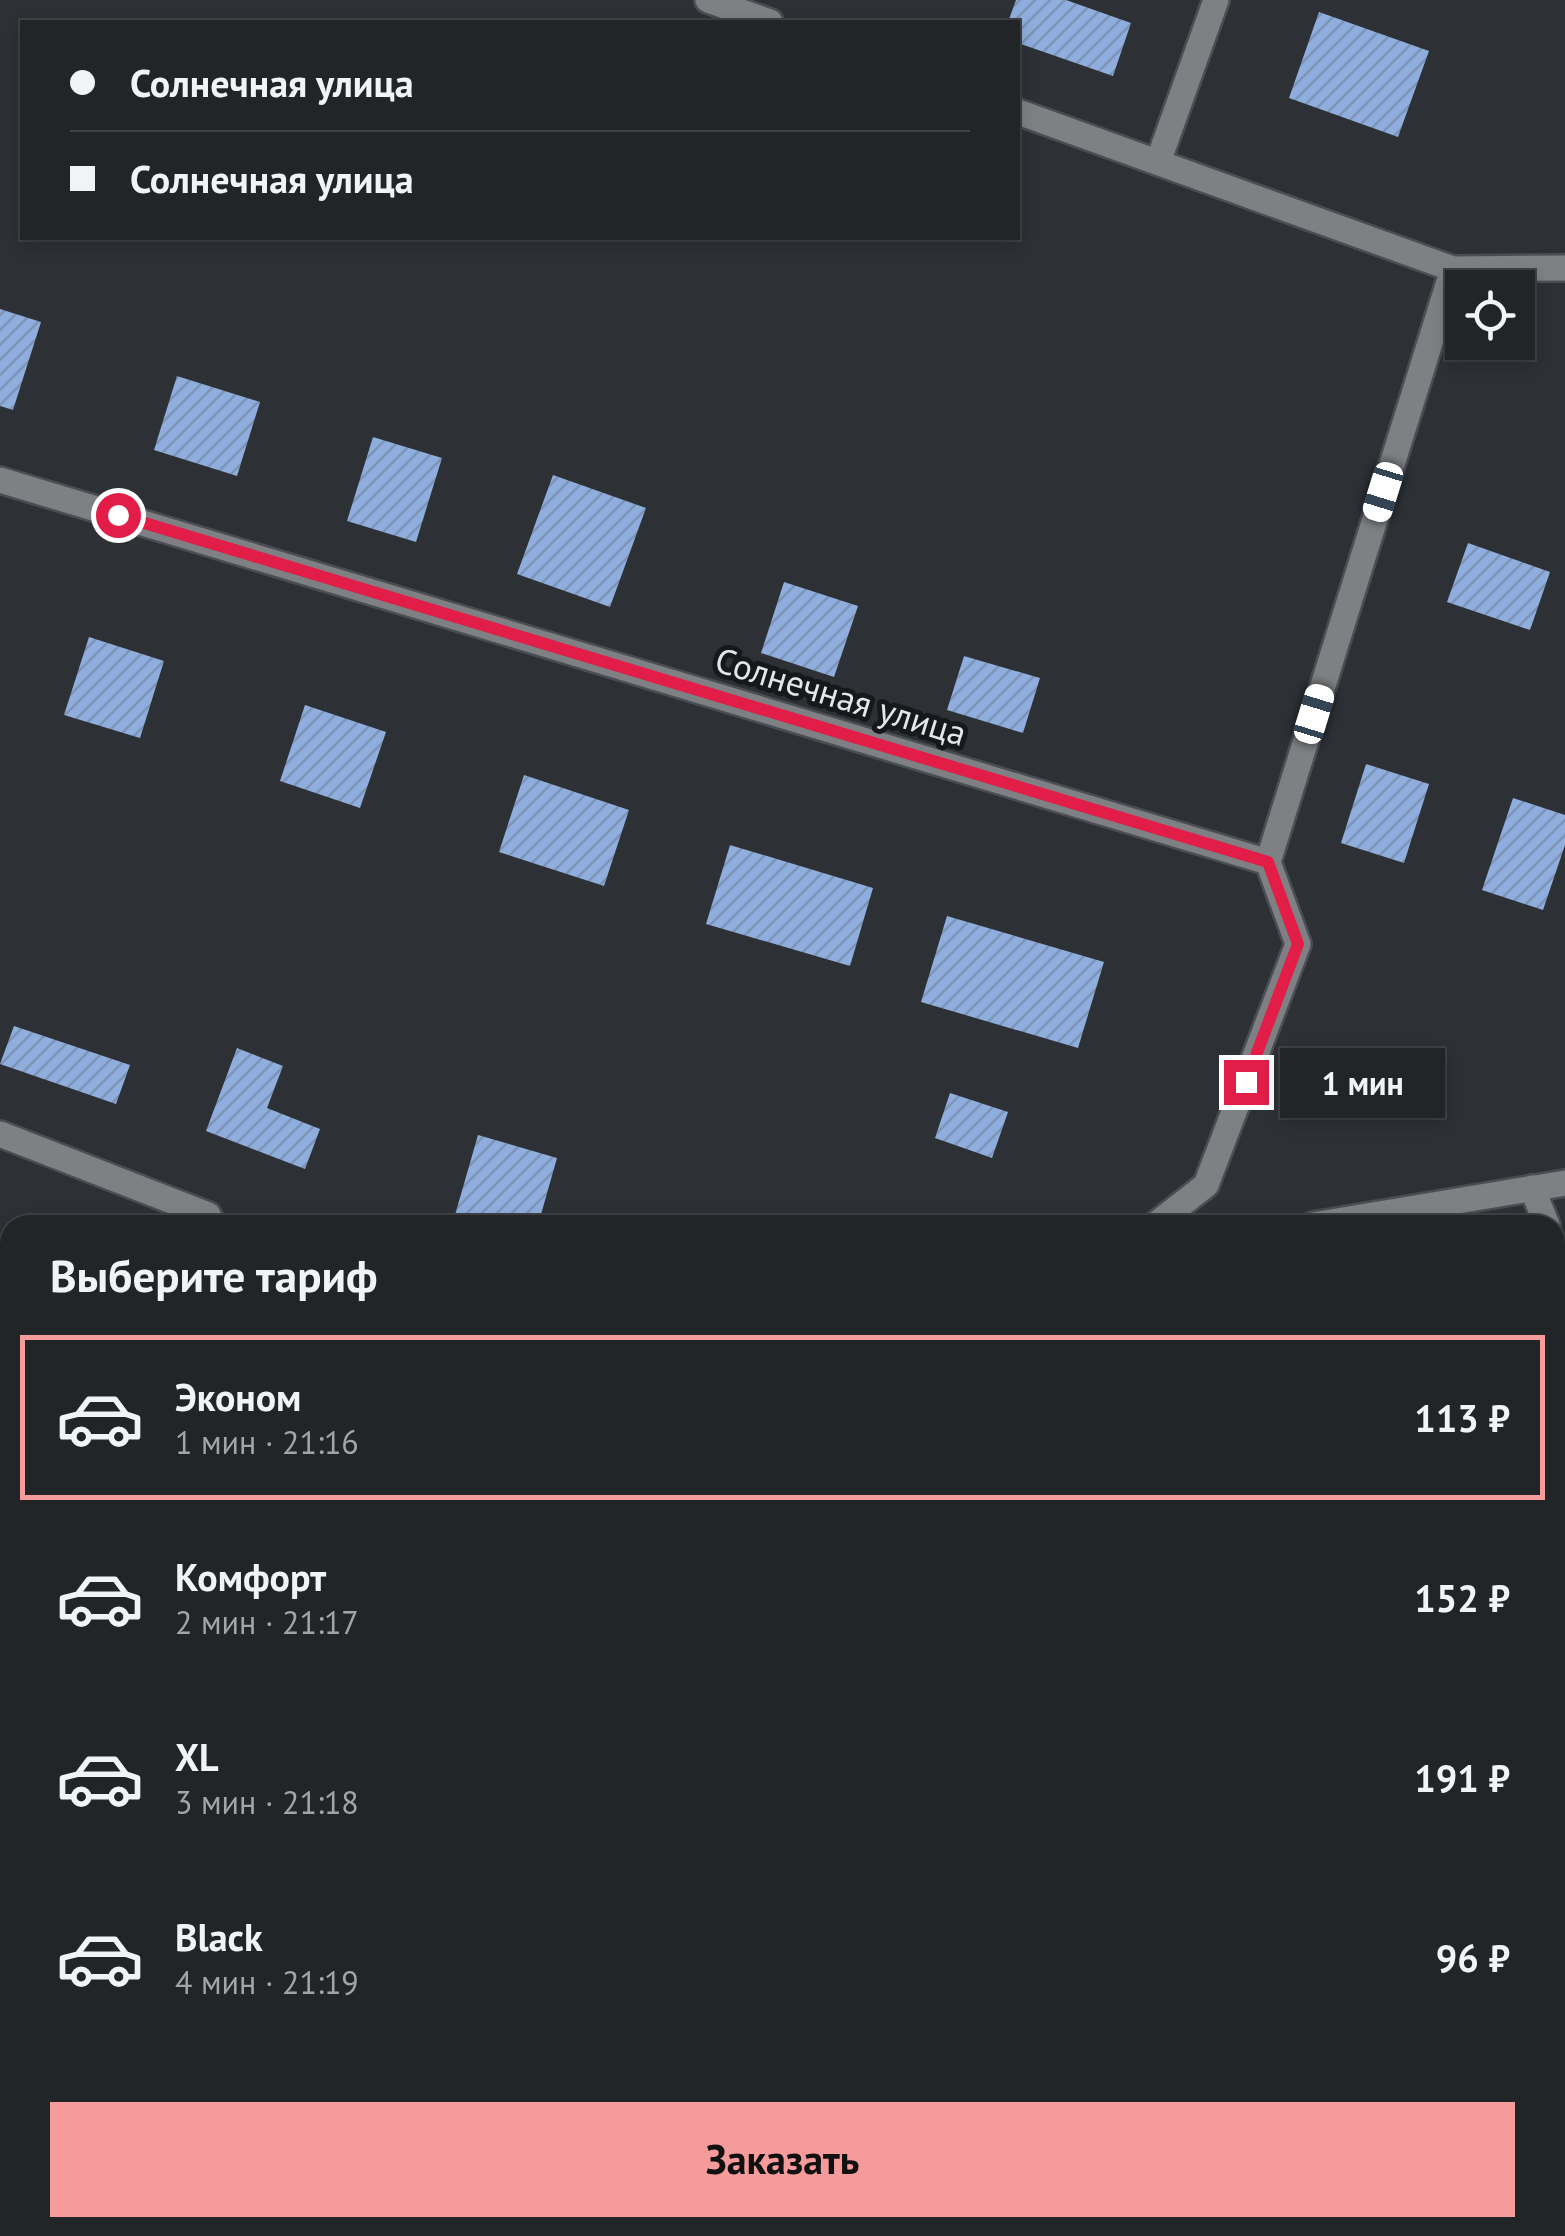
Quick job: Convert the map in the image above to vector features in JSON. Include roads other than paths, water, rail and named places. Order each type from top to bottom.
[{"type":"street","points":[[708,0],[764,20]]},
{"type":"street","points":[[1158,162],[1216,0]]},
{"type":"street","points":[[1020,113],[1453,269],[1565,268]]},
{"type":"street","points":[[1168,1215],[1206,1185],[1298,944],[1268,862],[1453,269]]},
{"type":"street","name":"Солнечная улица","points":[[0,480],[1268,862]]},
{"type":"street","points":[[0,1134],[208,1215]]},
{"type":"street","points":[[1372,1215],[1565,1183]]},
{"type":"street","points":[[1532,1188],[1543,1215]]}]
